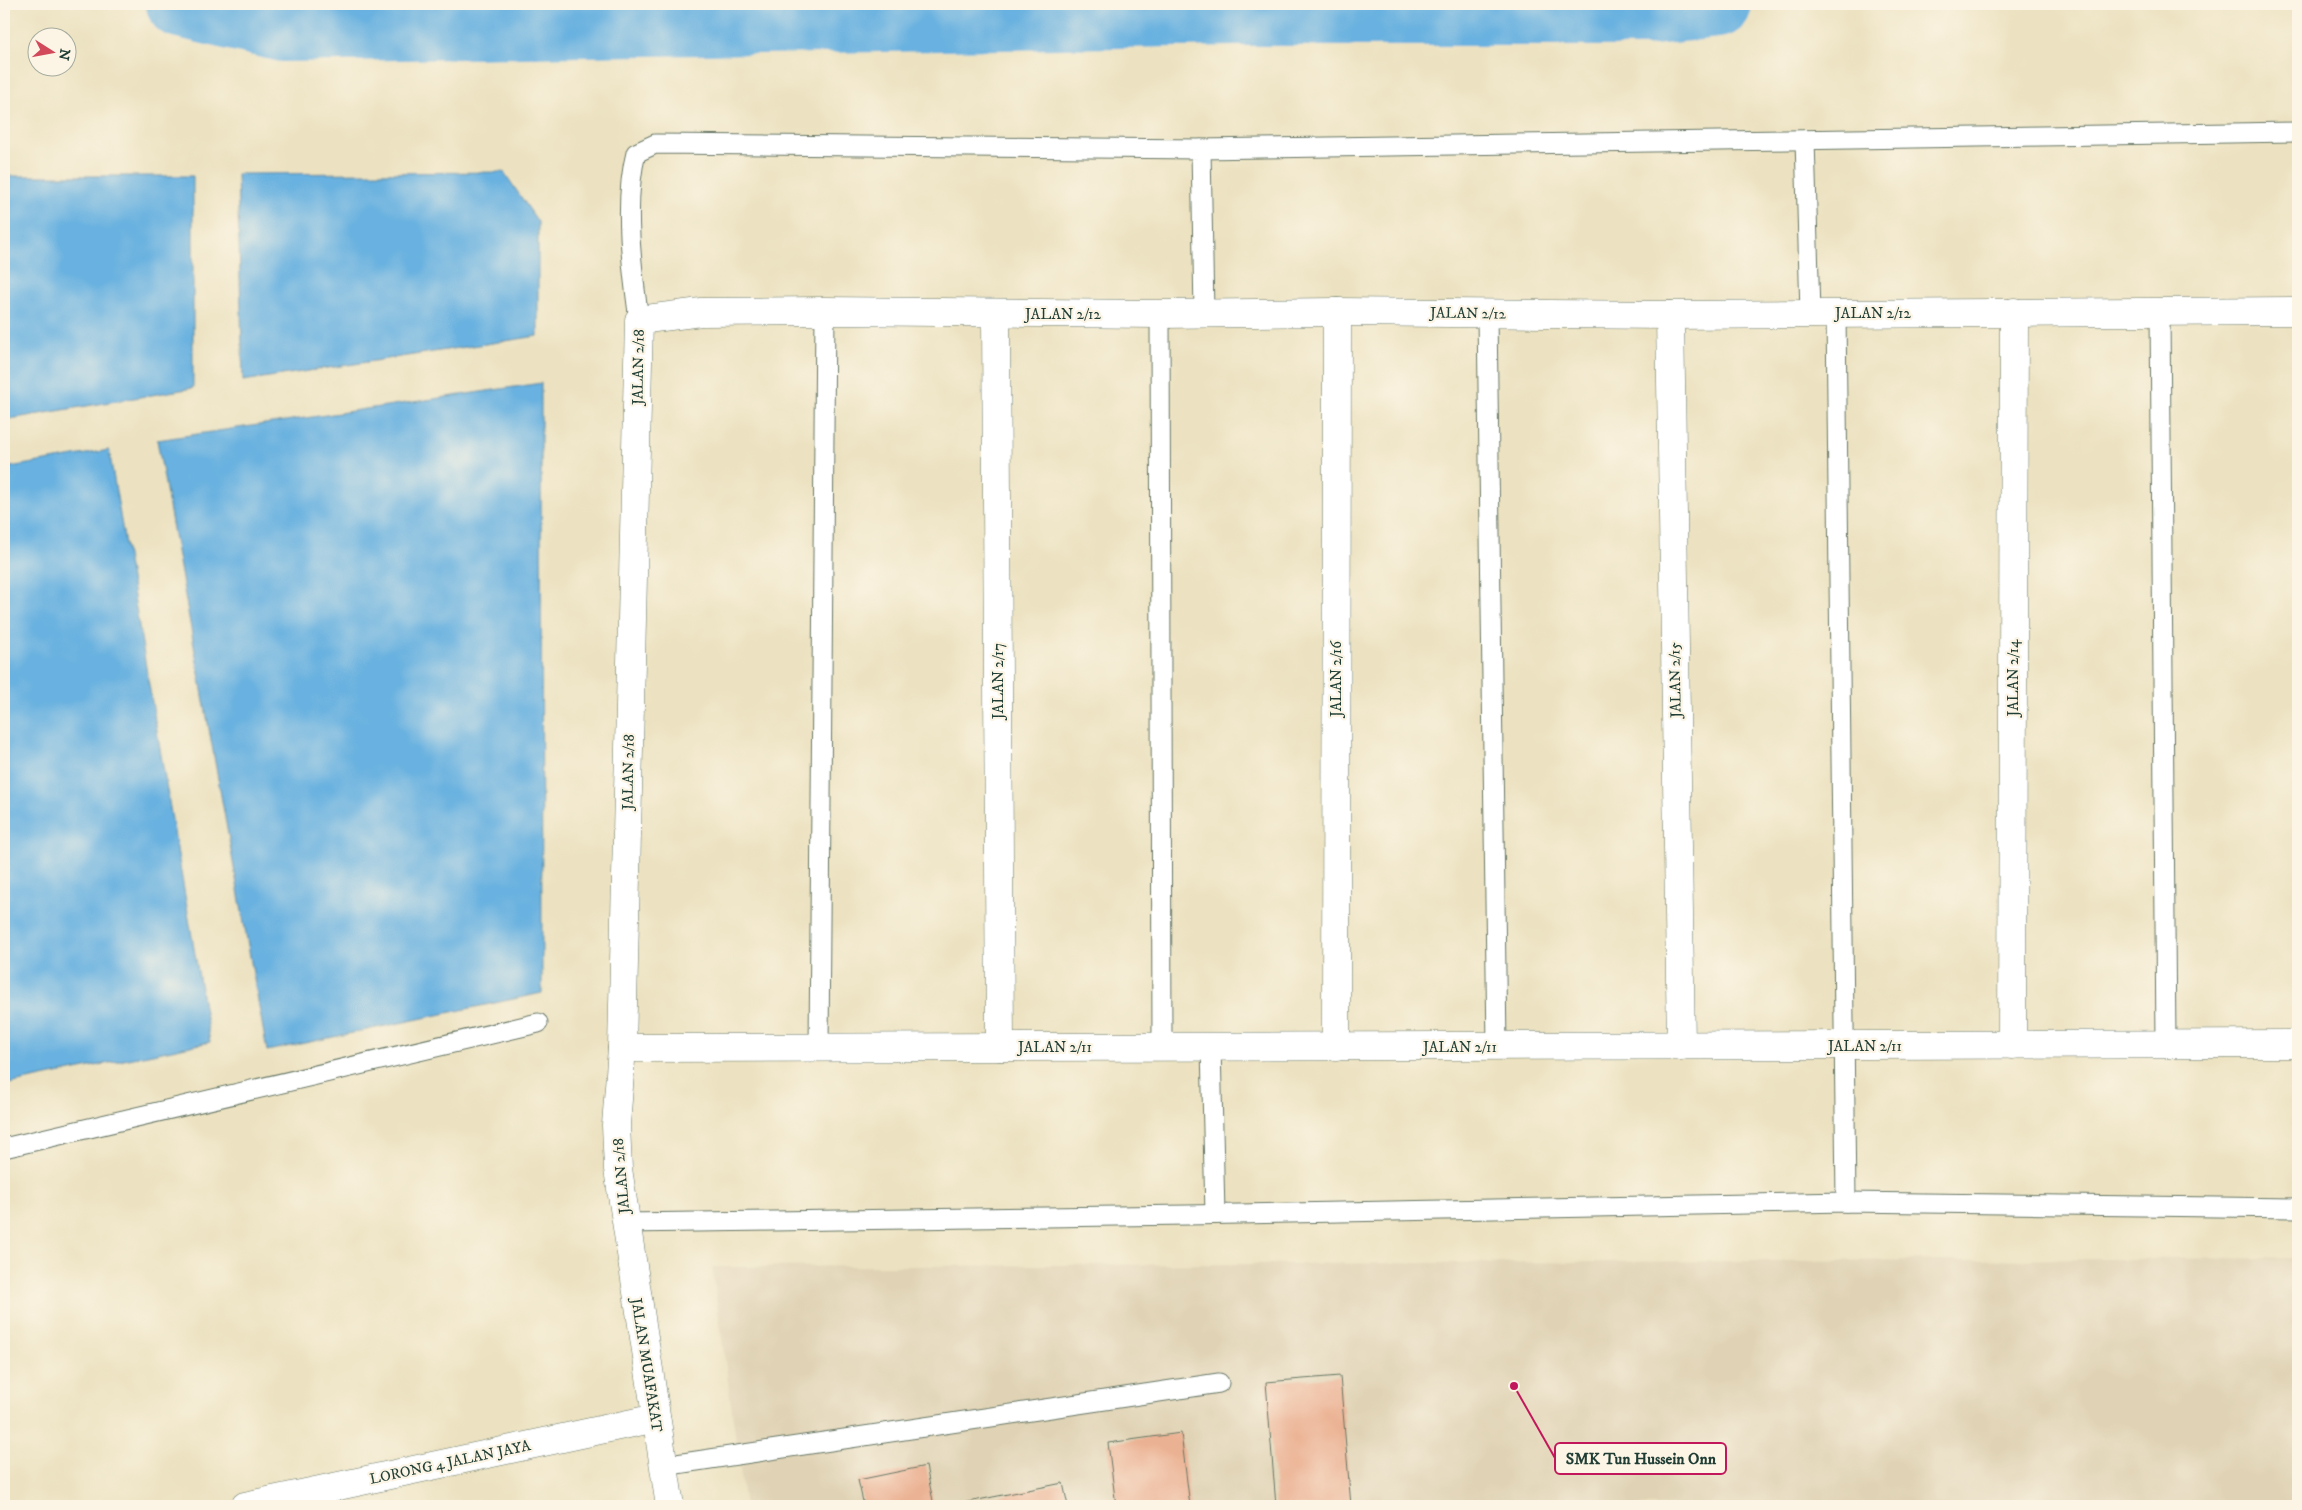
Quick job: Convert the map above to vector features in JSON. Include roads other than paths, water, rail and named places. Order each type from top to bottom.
[{"type":"street","name":"JALAN 2/12","points":[[639,320],[701,312],[825,311],[996,314],[1336,312],[1670,315],[2298,312]]},
{"type":"street","name":"JALAN 2/16","points":[[1336,312],[1336,1047]]},
{"type":"street","name":"JALAN 2/14","points":[[2012,1045],[2014,312]]},
{"type":"street","name":"JALAN 2/17","points":[[996,314],[1000,1048]]},
{"type":"street","name":"JALAN 2/15","points":[[1670,315],[1681,1046]]},
{"type":"street","name":"JALAN 2/18","points":[[625,1223],[618,1169],[616,1125],[622,1048],[639,320]]},
{"type":"street","name":"JALAN 2/11","points":[[622,1048],[2298,1044]]},
{"type":"street","name":"JALAN MUAFAKAT","points":[[625,1223],[670,1506]]},
{"type":"street","name":"LORONG 4 JALAN JAYA","points":[[245,1506],[656,1418]]},
{"type":"lane","points":[[639,320],[632,270],[630,176],[636,153],[655,144],[1201,149],[2298,132]]},
{"type":"lane","points":[[1805,140],[1823,313],[1846,1202]]},
{"type":"lane","points":[[1201,149],[1204,313]]},
{"type":"lane","points":[[819,1048],[825,311]]},
{"type":"lane","points":[[2160,313],[2166,1045]]},
{"type":"lane","points":[[1160,314],[1162,1047]]},
{"type":"lane","points":[[1488,314],[1497,1047]]},
{"type":"lane","points":[[4,1148],[538,1023]]},
{"type":"lane","points":[[1211,1047],[1215,1214]]},
{"type":"lane","points":[[625,1223],[1846,1202],[2298,1208]]},
{"type":"lane","points":[[664,1466],[1220,1383]]},
{"type":"water","points":[[504,172],[538,222],[538,336],[243,381],[237,174]]},
{"type":"water","points":[[4,176],[193,176],[193,388],[4,420]]},
{"type":"water","points":[[541,383],[542,993],[267,1051],[157,440]]},
{"type":"water","points":[[109,450],[210,1042],[4,1085],[4,468]]},
{"type":"waterway","points":[[180,4],[283,28],[1237,12],[1644,12],[1718,4]]},
{"type":"place","name":"SMK Tun Hussein Onn","points":[[1514,1386]]}]
